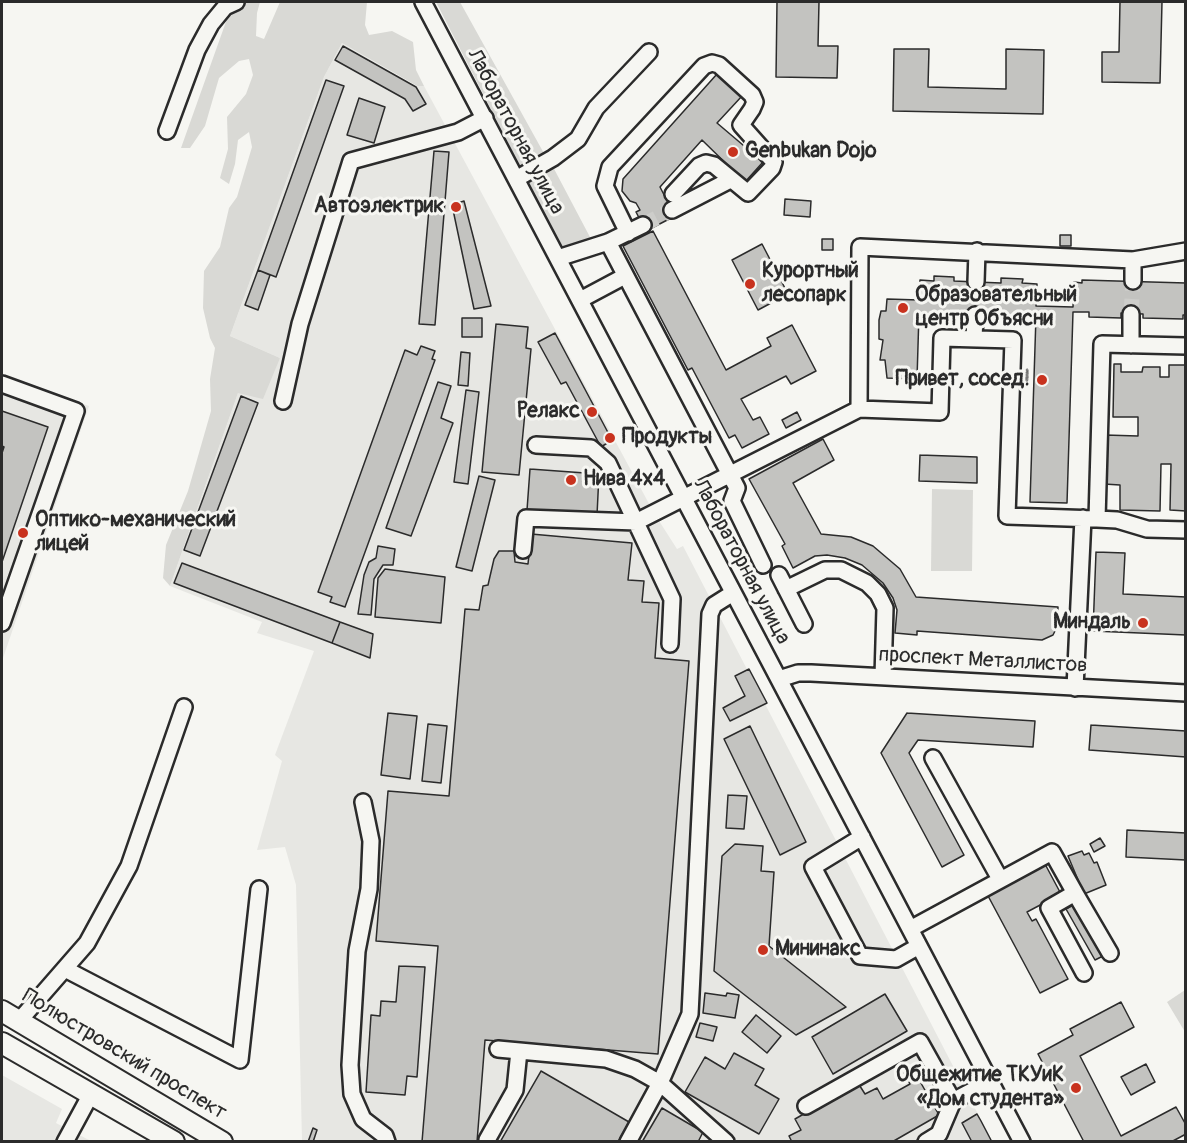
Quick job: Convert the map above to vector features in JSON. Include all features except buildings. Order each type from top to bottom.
[{"type":"main road","name":"Полюстровский проспект","points":[[2,1011],[222,1142]]},
{"type":"main road","points":[[2,1043],[170,1140],[179,1116]]},
{"type":"street","points":[[167,131],[206,33],[225,7],[236,2]]},
{"type":"street","name":"Лабораторная улица","points":[[423,2],[1022,1142]]},
{"type":"street","points":[[516,178],[553,158],[578,139],[596,108],[649,52]]},
{"type":"street","points":[[628,233],[609,197],[606,176],[610,167],[704,66],[712,63],[719,65],[752,95],[755,102],[741,125],[774,162],[772,168],[748,193],[714,165],[706,163],[699,166],[673,199],[730,180]]},
{"type":"street","points":[[283,401],[300,324],[351,161],[458,132],[485,118]]},
{"type":"street","points":[[558,258],[608,242],[643,225]]},
{"type":"street","points":[[608,242],[737,488],[732,501],[763,565]]},
{"type":"street","points":[[859,409],[860,247],[1133,260],[1185,251]]},
{"type":"street","points":[[976,282],[977,251]]},
{"type":"street","points":[[1133,260],[1133,281]]},
{"type":"street","points":[[580,300],[625,276]]},
{"type":"street","points":[[1131,314],[1131,345]]},
{"type":"street","points":[[974,339],[975,315]]},
{"type":"street","points":[[523,550],[526,518],[636,522],[859,409],[940,412],[942,339],[1013,340],[1007,516],[1117,520],[1147,530],[1185,530]]},
{"type":"street","points":[[1075,688],[1102,344],[1185,346]]},
{"type":"street","points":[[2,384],[76,411],[2,623]]},
{"type":"street","points":[[536,445],[591,448],[601,454],[608,463],[672,599],[670,644]]},
{"type":"street","points":[[804,624],[783,582],[825,570],[841,570],[867,584],[878,594],[885,608],[884,677]]},
{"type":"street","points":[[628,1142],[660,1083],[690,1014],[710,614],[714,605],[734,593]]},
{"type":"street","name":"проспект Металлистов","points":[[779,679],[798,673],[1185,693]]},
{"type":"street","points":[[19,1021],[87,943],[129,866],[184,706]]},
{"type":"street","points":[[933,758],[1000,879]]},
{"type":"street","points":[[363,802],[371,841],[369,889],[357,951],[350,1065],[351,1084],[352,1094],[363,1119],[385,1136],[387,1142]]},
{"type":"street","points":[[862,837],[813,867],[854,946],[860,956],[896,959],[919,946]]},
{"type":"street","points":[[910,929],[1052,852],[1110,953]]},
{"type":"street","points":[[65,969],[240,1060],[259,888]]},
{"type":"street","points":[[1075,893],[1049,908],[1084,973]]},
{"type":"street","points":[[806,1106],[920,1042],[953,1101]]},
{"type":"street","points":[[498,1049],[606,1059],[635,1069],[660,1083],[723,1141]]},
{"type":"street","points":[[487,1140],[515,1090],[519,1051]]},
{"type":"street","points":[[926,1142],[939,1134],[953,1101],[991,1081]]},
{"type":"street","points":[[65,1142],[91,1094]]},
{"type":"shaded area","points":[[233,2],[260,2],[256,36],[264,39],[280,2],[367,2],[365,25],[369,35],[392,31],[413,42],[416,70],[424,86],[417,86],[342,43],[324,77],[230,336],[280,358],[263,399],[238,393],[170,586],[163,578],[166,545],[188,491],[211,411],[210,379],[215,348],[210,338],[203,308],[204,271],[220,247],[229,208],[237,197],[252,147],[249,132],[238,140],[235,164],[229,184],[220,178],[228,149],[227,117],[246,94],[253,75],[249,59],[239,61],[219,78],[205,126],[190,148],[181,148]]},
{"type":"shaded area","points":[[436,2],[460,2],[546,157],[527,169],[519,164]]},
{"type":"shaded area","points":[[342,43],[416,86],[424,86],[654,513],[677,549],[683,546],[992,1141],[302,1141],[296,885],[285,847],[257,850],[282,761],[275,755],[314,651],[257,633],[262,622],[170,586],[238,393],[280,358],[230,336],[324,77]]},
{"type":"shaded area","points":[[552,165],[591,239],[560,249],[528,187],[531,177]]},
{"type":"shaded area","name":"Оптико-механический лицей","points":[[2,376],[89,406],[2,661]]},
{"type":"shaded area","points":[[932,489],[973,490],[972,571],[931,571]]},
{"type":"shaded area","points":[[1185,990],[1185,1032],[1167,1002]]},
{"type":"shaded area","points":[[2,1075],[62,1109],[56,1123],[91,1141],[2,1141]]},
{"type":"tunnel","points":[[643,225],[672,210]]},
{"type":"tunnel","points":[[1131,314],[1133,281]]},
{"type":"tunnel","points":[[975,315],[976,282]]},
{"type":"place","name":"Genbukan Dojo","points":[[733,152]]},
{"type":"place","name":"Автоэлектрик","points":[[456,207]]},
{"type":"place","name":"Курортный лесопарк","points":[[750,284]]},
{"type":"place","name":"Образовательный центр Объясни","points":[[903,308]]},
{"type":"place","name":"Привет, сосед!","points":[[1042,380]]},
{"type":"place","name":"Релакс","points":[[592,412]]},
{"type":"place","name":"Продукты","points":[[610,438]]},
{"type":"place","name":"Нива 4х4","points":[[571,480]]},
{"type":"place","name":"Оптико-механический лицей","points":[[23,533]]},
{"type":"place","name":"Миндаль","points":[[1143,623]]},
{"type":"place","name":"Мининакс","points":[[763,950]]},
{"type":"place","name":"Общежитие ТКУиК «Дом студента»","points":[[1076,1088]]}]
